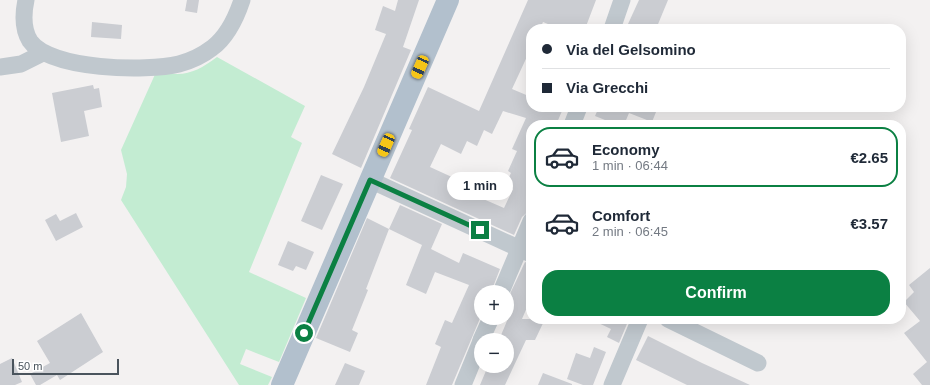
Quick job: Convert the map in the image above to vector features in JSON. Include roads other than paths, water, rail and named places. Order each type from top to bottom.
[{"type":"main road","points":[[282,385],[448,0]]},
{"type":"street","points":[[26,0],[23,13],[25,30],[30,42],[43,53],[67,61],[115,68],[178,64],[200,55],[212,48],[221,39],[238,13],[242,0]]},
{"type":"street","points":[[614,24],[622,0]]},
{"type":"street","points":[[0,67],[21,64],[43,53]]},
{"type":"street","points":[[370,180],[525,251],[505,285]]},
{"type":"street","points":[[612,385],[638,324]]},
{"type":"street","points":[[678,324],[758,363]]},
{"type":"street","points":[[463,385],[474,358]]}]
